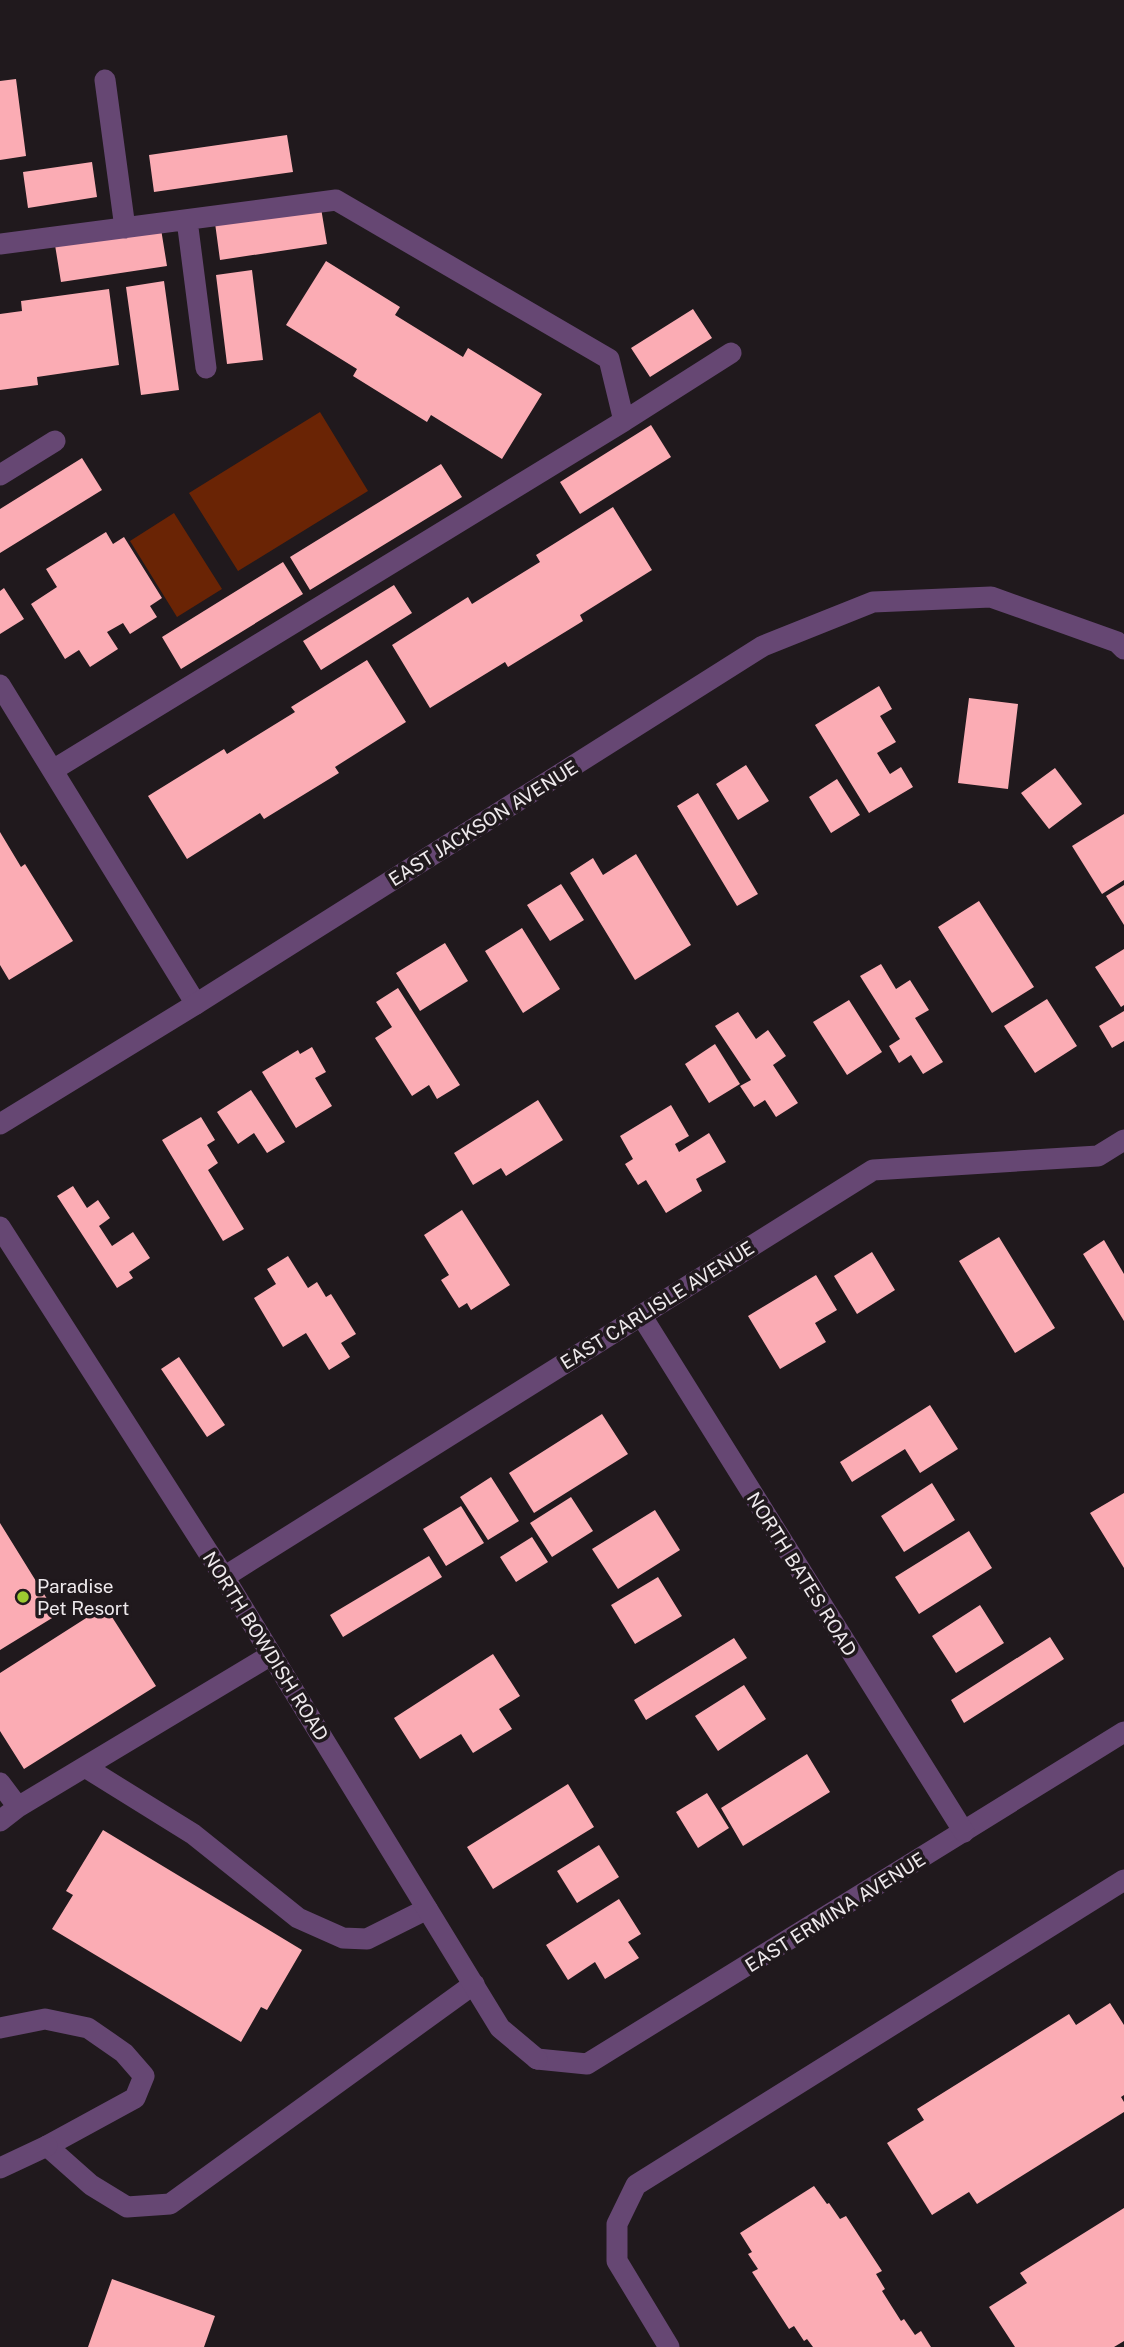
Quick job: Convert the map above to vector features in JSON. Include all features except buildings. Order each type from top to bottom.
[{"type":"street","points":[[105,80],[125,228]]},
{"type":"street","points":[[0,244],[335,200],[609,359],[624,421]]},
{"type":"street","points":[[187,219],[206,368]]},
{"type":"street","points":[[53,770],[731,353]]},
{"type":"street","points":[[0,475],[55,441]]},
{"type":"street","name":"EAST JACKSON AVENUE","points":[[0,1124],[196,1004],[763,646],[873,602],[991,597],[1117,642],[1124,649]]},
{"type":"street","points":[[0,685],[196,1004]]},
{"type":"street","name":"EAST CARLISLE AVENUE","points":[[224,1577],[873,1170],[1098,1156],[1124,1140]]},
{"type":"street","name":"NORTH BOWDISH ROAD","points":[[0,1227],[224,1577],[500,2028],[537,2059]]},
{"type":"street","name":"NORTH BATES ROAD","points":[[641,1315],[964,1832]]},
{"type":"street","points":[[0,1821],[18,1807],[271,1655]]},
{"type":"street","name":"EAST ERMINA AVENUE","points":[[537,2059],[587,2064],[1124,1732]]},
{"type":"street","points":[[85,1767],[192,1834],[298,1918],[343,1938],[367,1938],[428,1909]]},
{"type":"street","points":[[0,1783],[18,1807]]},
{"type":"street","points":[[669,2347],[617,2261],[617,2224],[636,2185],[1124,1880]]},
{"type":"street","points":[[47,2146],[92,2185],[127,2207],[170,2204],[474,1984]]},
{"type":"street","points":[[0,2028],[45,2019],[88,2028],[124,2053],[144,2076],[135,2098],[47,2146],[0,2168]]},
{"type":"shaded area","points":[[320,412],[368,491],[238,571],[189,493]]},
{"type":"shaded area","points":[[174,513],[222,589],[177,617],[130,541]]},
{"type":"place","name":"Paradise Pet Resort","points":[[23,1597]]}]
